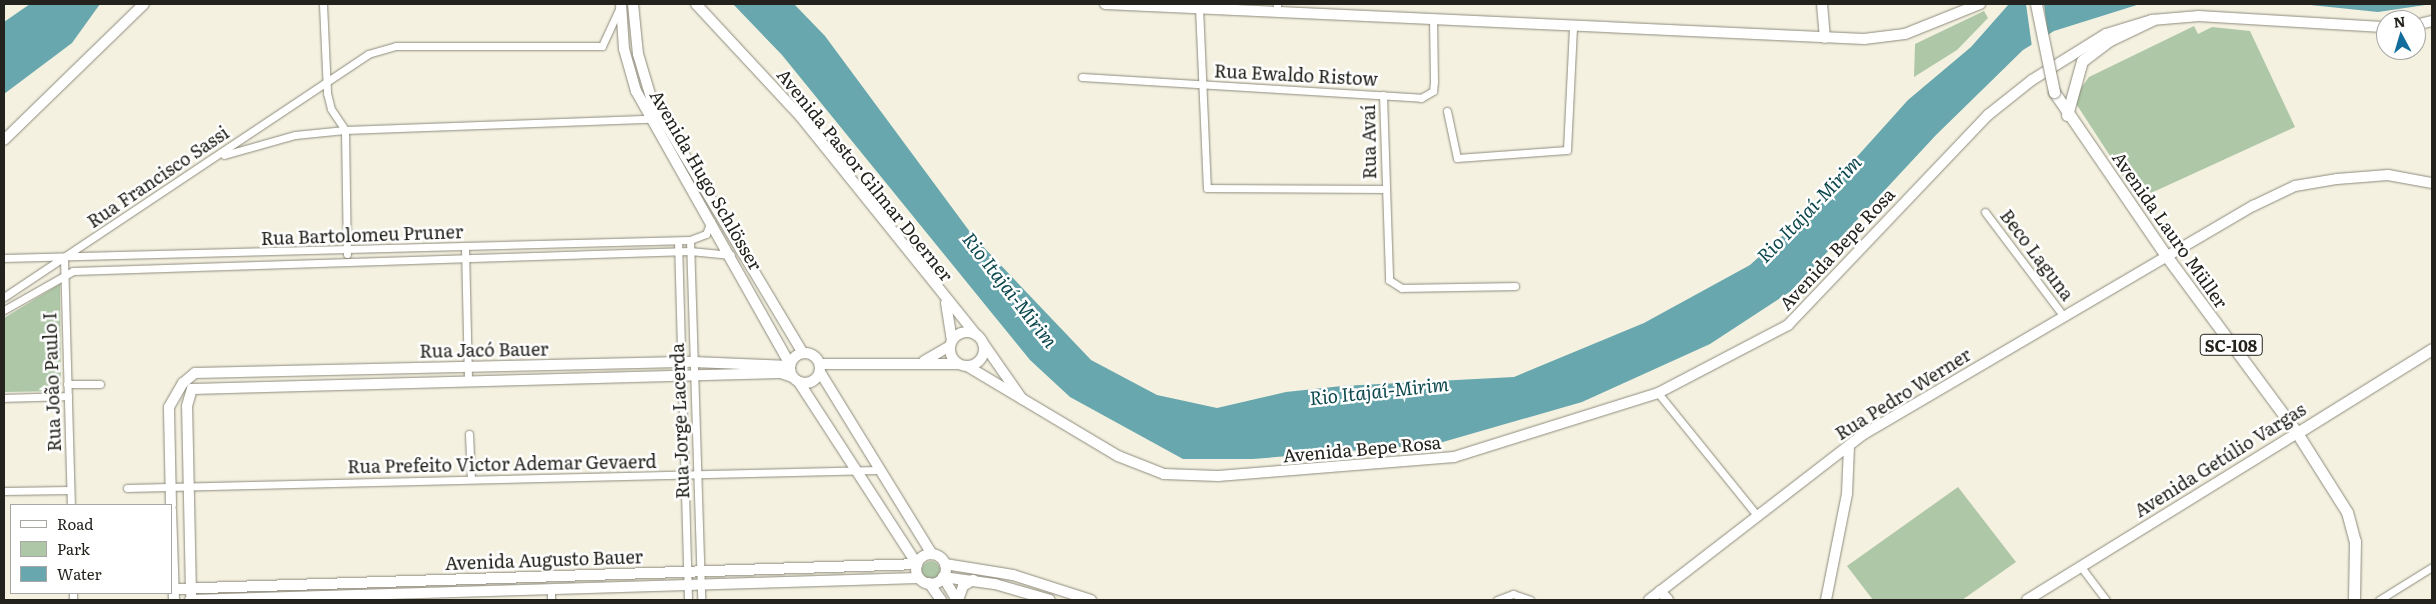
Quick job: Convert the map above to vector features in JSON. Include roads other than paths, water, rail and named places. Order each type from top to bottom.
[{"type":"main road","points":[[4,140],[48,102],[144,4]]},
{"type":"main road","name":"Avenida Hugo Schlösser","points":[[634,4],[638,54],[652,101],[803,353]]},
{"type":"main road","name":"Avenida Pastor Gilmar Doerner","points":[[696,4],[801,117],[945,302],[976,334]]},
{"type":"main road","points":[[1105,4],[1369,9],[1433,18],[1825,38],[1894,37],[1980,4]]},
{"type":"main road","points":[[1822,4],[1825,38]]},
{"type":"main road","name":"Avenida Lauro Müller","points":[[2036,4],[2054,92],[2067,115],[2166,257],[2296,433]]},
{"type":"main road","name":"Avenida Hugo Schlösser","points":[[620,5],[631,78],[650,119],[732,255],[790,365]]},
{"type":"main road","name":"Avenida Bepe Rosa","points":[[962,365],[1134,465],[1198,477],[1438,460],[1658,393],[1761,342],[1803,312],[1957,145],[2013,93],[2088,43],[2152,20],[2226,16],[2376,26]]},
{"type":"main road","points":[[2067,115],[2082,61],[2110,40],[2152,20]]},
{"type":"main road","name":"Rua Pedro Werner","points":[[1649,600],[1756,514],[1848,446],[2253,206],[2306,183],[2388,175],[2432,183]]},
{"type":"main road","name":"Avenida Pastor Gilmar Doerner","points":[[945,302],[951,343]]},
{"type":"main road","points":[[820,368],[919,364],[962,365],[979,360],[983,344],[976,334],[965,332],[919,364]]},
{"type":"main road","points":[[951,343],[962,365]]},
{"type":"main road","name":"Avenida Bepe Rosa","points":[[983,344],[1024,402]]},
{"type":"main road","name":"Avenida Getúlio Vargas","points":[[2027,600],[2432,349]]},
{"type":"main road","points":[[941,600],[929,583],[919,578],[916,564],[858,470],[796,380],[790,365],[803,353],[812,354],[877,470],[932,554],[945,564],[985,569],[1049,585],[1090,600]]},
{"type":"main road","name":"Rua Jacó Bauer","points":[[188,386],[201,372],[681,362],[790,365]]},
{"type":"main road","points":[[568,364],[569,378]]},
{"type":"main road","points":[[796,380],[812,382],[820,368]]},
{"type":"main road","name":"Rua Jacó Bauer","points":[[188,386],[781,373],[796,380]]},
{"type":"main road","points":[[188,386],[191,600]]},
{"type":"main road","points":[[171,504],[168,408],[188,386]]},
{"type":"main road","name":"SC-108","points":[[2296,433],[2347,512],[2354,542],[2354,600]]},
{"type":"main road","points":[[1826,600],[1846,494],[1848,446]]},
{"type":"main road","points":[[172,549],[174,600]]},
{"type":"main road","points":[[916,564],[932,554]]},
{"type":"main road","name":"Avenida Augusto Bauer","points":[[173,588],[916,564]]},
{"type":"main road","points":[[945,564],[943,577],[958,600]]},
{"type":"main road","points":[[806,568],[806,581]]},
{"type":"main road","points":[[616,574],[617,587]]},
{"type":"main road","points":[[590,575],[590,588]]},
{"type":"main road","points":[[929,583],[943,577],[973,580],[1047,599],[1049,585]]},
{"type":"main road","name":"Avenida Augusto Bauer","points":[[191,600],[919,578]]},
{"type":"main road","points":[[958,600],[963,586],[973,580]]},
{"type":"main road","points":[[413,581],[414,593]]},
{"type":"main road","points":[[316,584],[316,596]]},
{"type":"main road","points":[[1660,591],[1668,600]]},
{"type":"street","points":[[323,4],[326,79],[331,109],[344,130],[347,261]]},
{"type":"street","name":"Rua Francisco Sassi","points":[[4,297],[217,157],[326,79],[368,54],[396,46],[602,46],[620,5]]},
{"type":"street","points":[[1198,6],[1205,179],[1211,191],[1385,188]]},
{"type":"street","name":"Rua Ewaldo Ristow","points":[[1082,77],[1421,98],[1433,91],[1433,18]]},
{"type":"street","points":[[1447,111],[1457,158],[1567,150],[1573,26]]},
{"type":"street","name":"Rua Avaí","points":[[1383,95],[1388,269],[1394,286],[1515,286]]},
{"type":"street","points":[[217,157],[295,136],[344,130],[650,119]]},
{"type":"street","name":"Beco Laguna","points":[[1985,212],[2064,317]]},
{"type":"street","points":[[690,240],[706,234],[711,221]]},
{"type":"street","name":"Rua Bartolomeu Pruner","points":[[4,258],[64,258],[690,240]]},
{"type":"street","name":"Rua Jorge Lacerda","points":[[690,240],[701,600]]},
{"type":"street","name":"Rua Jorge Lacerda","points":[[678,241],[688,600]]},
{"type":"street","points":[[590,243],[590,254]]},
{"type":"street","points":[[465,247],[468,380]]},
{"type":"street","name":"Rua Bartolomeu Pruner","points":[[64,274],[170,266],[690,251],[732,255]]},
{"type":"street","points":[[245,253],[245,264]]},
{"type":"street","points":[[169,255],[170,266]]},
{"type":"street","name":"Rua João Paulo I","points":[[64,258],[71,504]]},
{"type":"street","points":[[4,310],[64,274]]},
{"type":"street","points":[[67,384],[100,384]]},
{"type":"street","points":[[1658,393],[1756,514]]},
{"type":"street","points":[[4,398],[68,396]]},
{"type":"street","points":[[469,434],[471,479]]},
{"type":"street","name":"Rua Prefeito Victor Ademar Gevaerd","points":[[127,488],[877,470]]},
{"type":"street","points":[[4,491],[70,490]]},
{"type":"street","points":[[2081,567],[2106,600]]},
{"type":"street","points":[[2379,600],[2432,567]]},
{"type":"street","points":[[550,589],[551,600]]},
{"type":"street","points":[[1497,600],[1513,594],[1530,600]]},
{"type":"water","points":[[30,4],[100,4],[72,43],[4,94],[4,22]]},
{"type":"water","name":"Rio Itajaí-Mirim","points":[[733,4],[794,4],[825,36],[973,236],[1091,360],[1157,395],[1217,408],[1286,392],[1342,386],[1514,377],[1644,323],[1750,265],[1801,219],[1908,100],[1971,47],[2009,4],[2140,4],[2054,31],[2023,50],[1936,135],[1791,291],[1710,344],[1582,402],[1436,444],[1253,459],[1183,459],[1070,397],[1030,360],[782,55]]},
{"type":"water","points":[[2301,4],[2432,4],[2392,10],[2376,10],[2376,12]]}]
